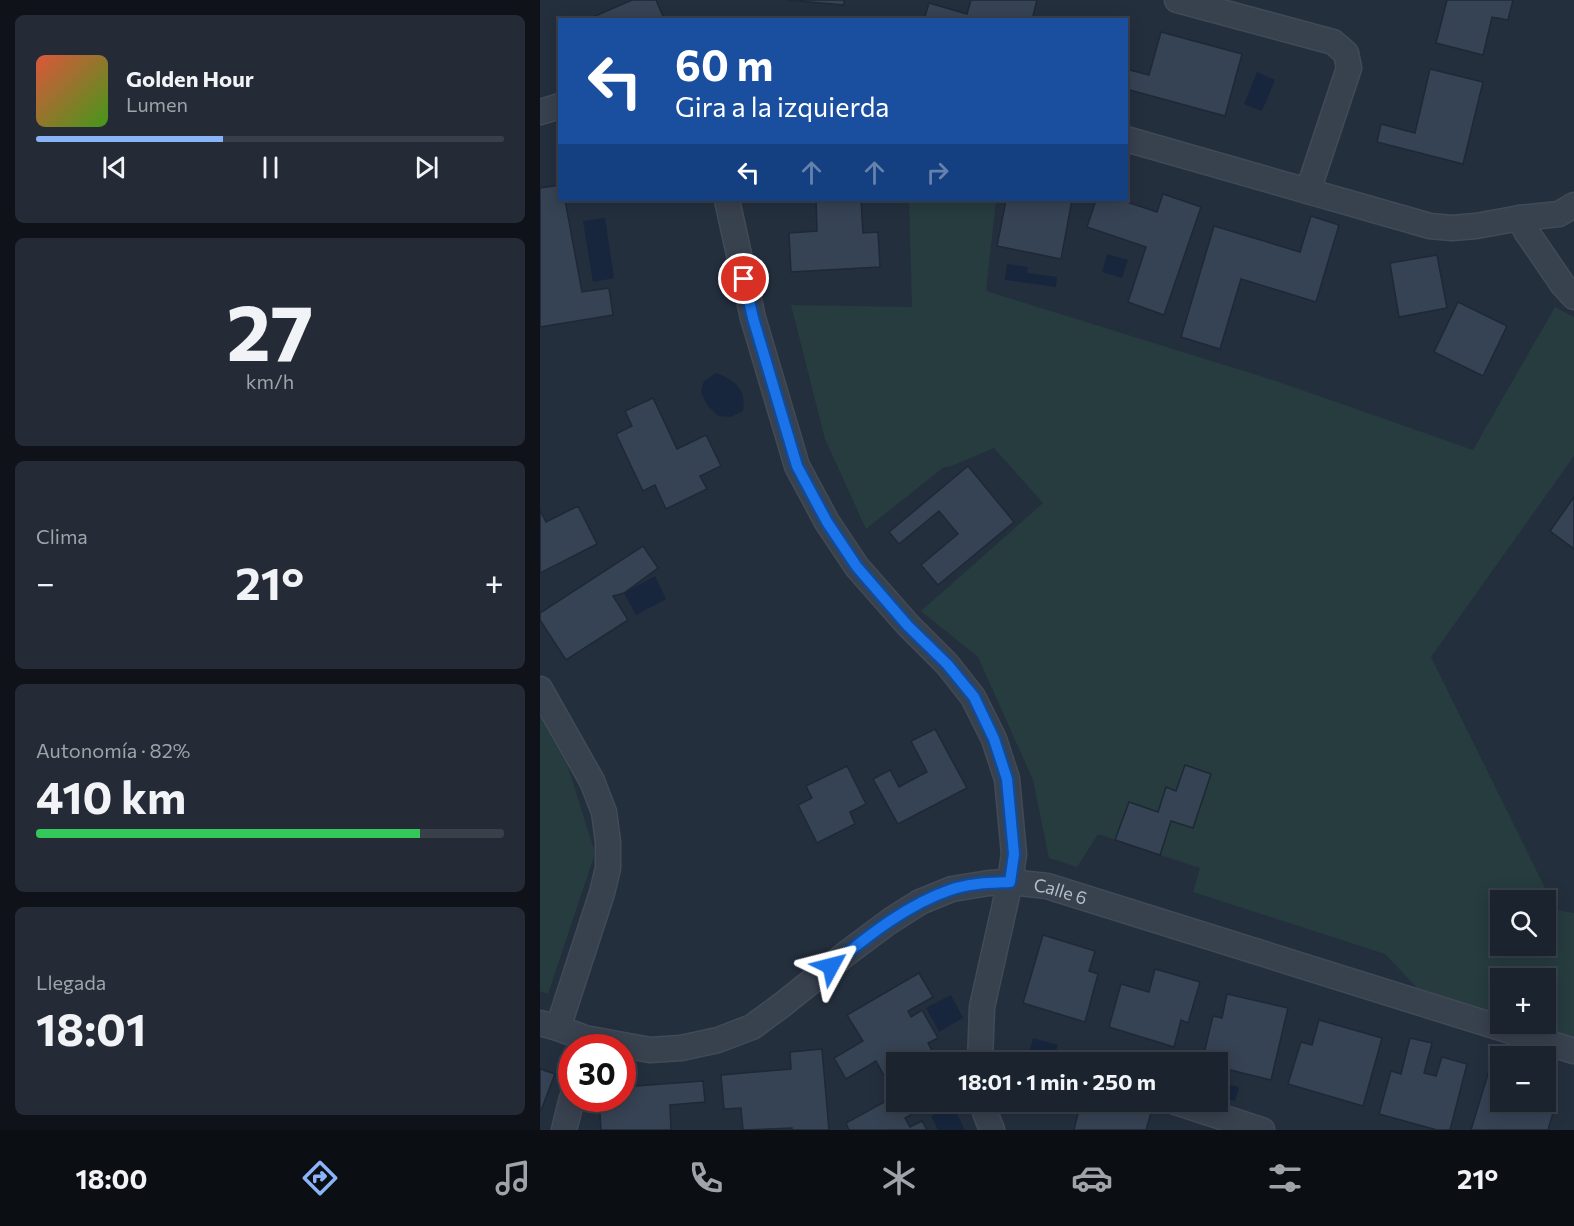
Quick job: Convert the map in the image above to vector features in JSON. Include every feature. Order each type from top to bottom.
[{"type":"street","points":[[1177,0],[1333,42],[1346,53],[1349,68],[1308,191]]},
{"type":"street","points":[[540,112],[558,107]]},
{"type":"street","points":[[1128,140],[1430,226],[1452,228],[1476,226],[1559,214],[1574,205]]},
{"type":"street","points":[[728,201],[753,318],[797,466],[827,522],[857,567],[908,626],[954,672],[974,697],[994,739],[1007,779],[1014,854],[1010,882],[982,1007],[980,1052]]},
{"type":"street","points":[[1520,218],[1526,231],[1563,285],[1574,297]]},
{"type":"street","points":[[540,689],[591,781],[604,812],[608,842],[608,868],[602,893],[549,1025]]},
{"type":"street","name":"Calle 6","points":[[636,1049],[681,1048],[718,1040],[752,1027],[890,921],[920,902],[952,889],[1010,882],[1047,886],[1574,1050]]},
{"type":"street","name":"Calle 6","points":[[549,1025],[566,1034]]},
{"type":"street","points":[[564,1130],[568,1112]]},
{"type":"street","points":[[985,1112],[992,1130]]},
{"type":"street","points":[[1206,1112],[1262,1130]]},
{"type":"green space","points":[[909,201],[996,201],[986,291],[1279,382],[1473,450],[1555,307],[1574,317],[1574,456],[1431,657],[1546,890],[1490,890],[1490,956],[1556,956],[1556,910],[1574,913],[1574,1039],[1556,1033],[1556,968],[1490,968],[1490,1013],[1420,991],[1385,954],[1193,892],[1200,868],[1098,834],[1077,867],[1049,858],[1033,780],[978,657],[921,611],[1043,503],[994,448],[944,467],[866,529],[825,439],[791,305],[912,307]]},
{"type":"green space","points":[[540,717],[568,767],[595,853],[548,994],[540,991]]},
{"type":"water","points":[[1257,72],[1275,80],[1262,111],[1244,104]]},
{"type":"water","points":[[605,218],[614,278],[593,282],[583,221]]},
{"type":"water","points":[[1107,254],[1128,260],[1122,278],[1102,272]]},
{"type":"water","points":[[1007,264],[1028,267],[1027,273],[1057,277],[1056,287],[1005,280]]},
{"type":"water","points":[[716,373],[738,386],[743,396],[743,411],[731,417],[718,416],[707,405],[701,392],[704,381]]},
{"type":"water","points":[[655,576],[666,599],[636,615],[624,593]]},
{"type":"water","points":[[951,995],[963,1018],[939,1032],[926,1008]]},
{"type":"water","points":[[1033,1038],[1058,1045],[1056,1052],[1030,1050]]},
{"type":"water","points":[[1228,1084],[1239,1087],[1235,1101],[1228,1099]]},
{"type":"water","points":[[940,1112],[956,1112],[965,1130],[938,1130],[931,1116]]},
{"type":"building","points":[[632,0],[656,0],[663,16],[659,18],[591,18]]},
{"type":"building","points":[[787,0],[844,0],[844,5]]},
{"type":"building","points":[[971,0],[1037,0],[1032,18],[925,18],[929,3],[967,14]]},
{"type":"building","points":[[1447,0],[1513,0],[1508,20],[1492,17],[1483,55],[1436,43]]},
{"type":"building","points":[[1161,32],[1242,54],[1225,116],[1128,90],[1128,70],[1149,75]]},
{"type":"building","points":[[1430,69],[1483,82],[1463,164],[1377,142],[1381,124],[1415,133]]},
{"type":"building","points":[[558,185],[558,201],[565,201],[582,292],[609,288],[613,315],[540,327],[540,188]]},
{"type":"building","points":[[1163,194],[1201,207],[1164,315],[1128,302],[1146,247],[1087,227],[1096,201],[1124,201],[1157,212]]},
{"type":"building","points":[[816,201],[861,201],[863,233],[878,232],[880,267],[791,272],[789,233],[817,231]]},
{"type":"building","points":[[1006,201],[1072,201],[1061,259],[997,246]]},
{"type":"building","points":[[1311,216],[1339,225],[1316,302],[1241,279],[1220,349],[1181,337],[1214,226],[1300,252]]},
{"type":"building","points":[[1437,255],[1447,308],[1399,317],[1390,263]]},
{"type":"building","points":[[1458,302],[1507,326],[1483,376],[1434,352]]},
{"type":"building","points":[[653,398],[677,449],[706,435],[721,466],[700,476],[707,489],[666,509],[655,485],[643,491],[616,434],[632,426],[625,411]]},
{"type":"building","points":[[968,466],[1014,522],[938,585],[921,565],[958,534],[939,511],[899,544],[889,532]]},
{"type":"building","points":[[1574,497],[1574,549],[1550,531]]},
{"type":"building","points":[[578,506],[597,544],[540,573],[540,510],[546,522]]},
{"type":"building","points":[[643,546],[658,568],[624,593],[613,596],[628,620],[566,660],[540,620],[540,613]]},
{"type":"building","points":[[935,729],[967,788],[898,824],[873,779],[890,770],[899,787],[927,772],[911,741]]},
{"type":"building","points":[[1185,765],[1211,774],[1193,828],[1171,821],[1160,855],[1115,840],[1129,802],[1158,812],[1166,787],[1176,791]]},
{"type":"building","points":[[847,766],[866,804],[850,812],[855,824],[817,843],[798,805],[812,798],[806,786]]},
{"type":"building","points":[[1043,935],[1095,951],[1089,971],[1098,974],[1085,1022],[1023,1003]]},
{"type":"building","points":[[1155,969],[1200,982],[1188,1023],[1181,1020],[1174,1047],[1109,1027],[1121,984],[1149,992]]},
{"type":"building","points":[[919,973],[933,997],[908,1011],[911,1017],[922,1010],[938,1038],[928,1043],[933,1052],[886,1052],[886,1079],[876,1061],[846,1079],[834,1058],[863,1041],[847,1015]]},
{"type":"building","points":[[1227,994],[1288,1008],[1271,1080],[1228,1069],[1228,1052],[1204,1052],[1213,1016],[1222,1018]]},
{"type":"building","points":[[1319,1020],[1382,1038],[1363,1106],[1288,1084],[1301,1042],[1312,1045]]},
{"type":"building","points":[[1410,1038],[1432,1043],[1424,1073],[1436,1076],[1442,1057],[1467,1064],[1450,1130],[1437,1130],[1379,1114],[1391,1071],[1401,1074]]},
{"type":"building","points":[[822,1049],[829,1130],[792,1130],[792,1128],[743,1130],[741,1108],[724,1109],[721,1075],[791,1069],[790,1052]]},
{"type":"building","points":[[1490,1067],[1490,1112],[1553,1112],[1548,1130],[1471,1130]]},
{"type":"building","points":[[540,1069],[555,1074],[540,1113]]},
{"type":"building","points":[[703,1081],[705,1102],[670,1105],[671,1130],[601,1130],[600,1112],[636,1112],[636,1086]]},
{"type":"building","points":[[886,1101],[886,1112],[916,1112],[905,1118],[910,1127],[922,1121],[927,1130],[849,1130],[846,1123]]},
{"type":"building","points":[[1078,1112],[1151,1113],[1146,1130],[1074,1130]]},
{"type":"route","points":[[744,279],[753,318],[797,466],[827,522],[857,567],[908,626],[947,664],[974,697],[994,739],[1007,779],[1014,854],[1010,882],[952,889],[920,902],[890,921],[831,966]]}]
